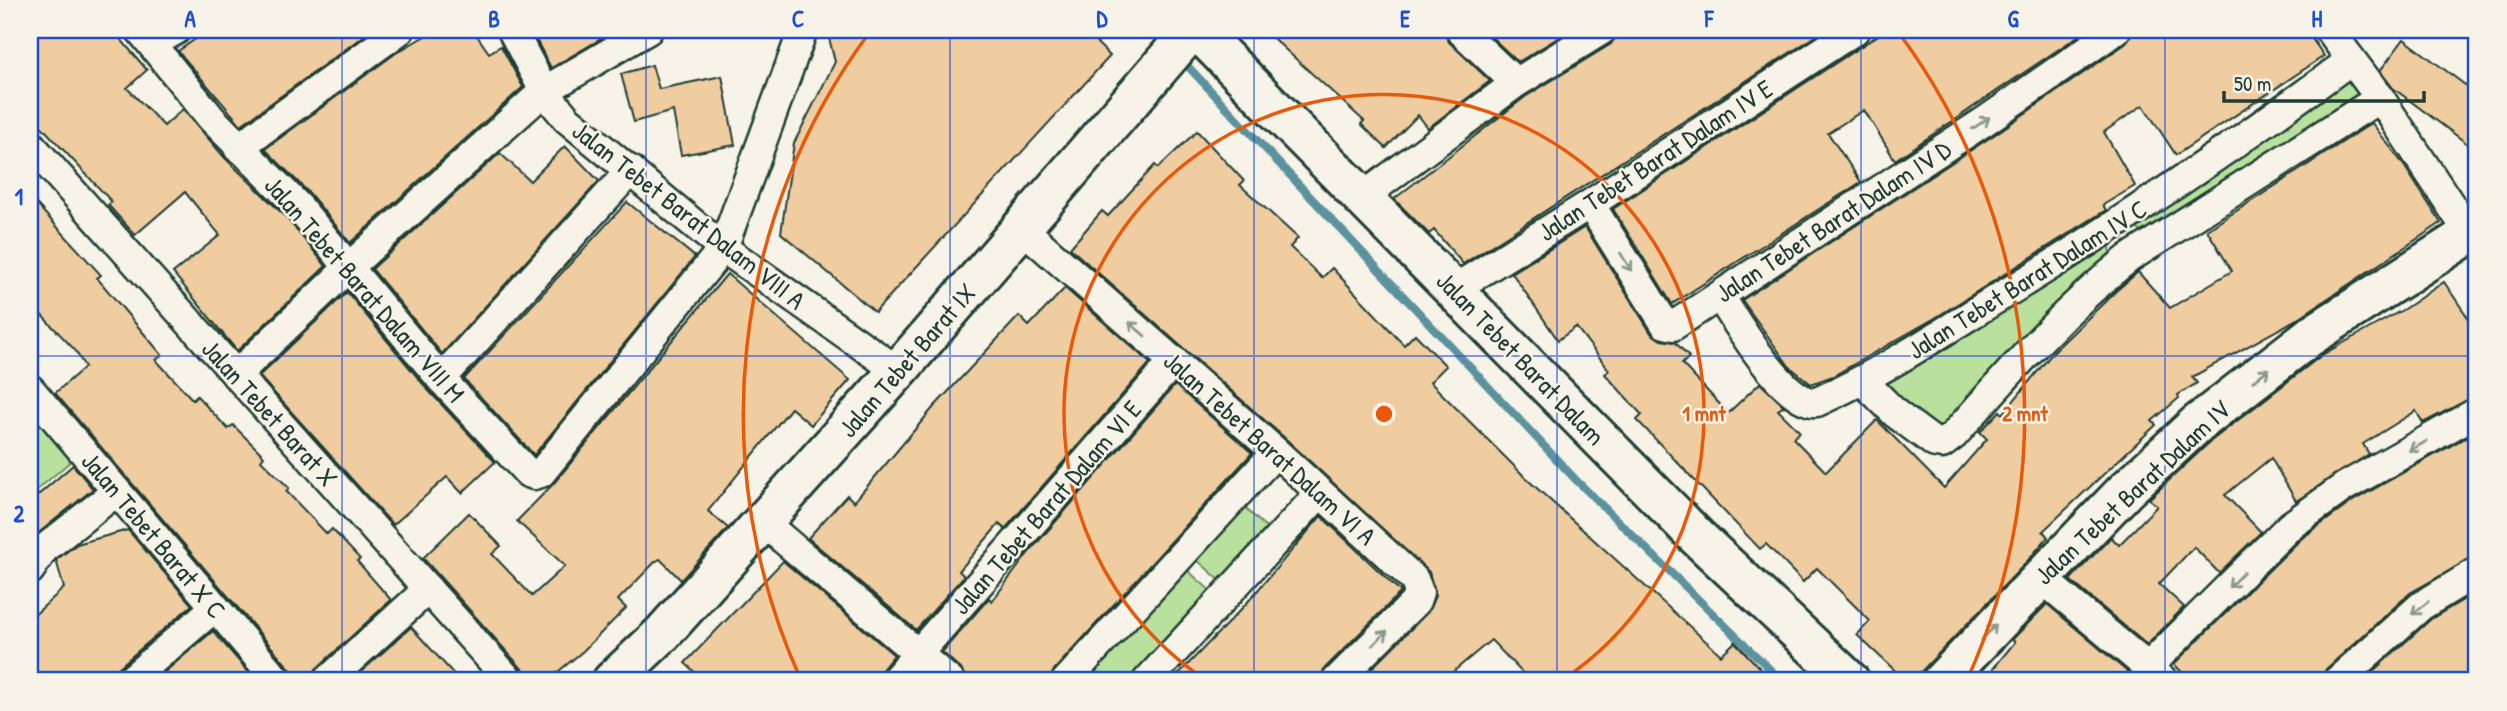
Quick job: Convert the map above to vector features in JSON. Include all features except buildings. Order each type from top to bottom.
[{"type":"street","points":[[238,148],[400,30]]},
{"type":"street","name":"Jalan Tebet Barat Dalam VIII A","points":[[512,30],[544,91],[567,119],[723,248],[898,370]]},
{"type":"street","points":[[236,375],[349,267],[544,91],[648,30]]},
{"type":"street","points":[[723,248],[803,30]]},
{"type":"street","points":[[1461,30],[1516,83]]},
{"type":"street","points":[[1364,196],[1516,83],[1602,30]]},
{"type":"street","name":"Jalan Tebet Barat Dalam IV D","points":[[1590,204],[1667,325],[1673,326],[2116,30]]},
{"type":"street","points":[[2329,30],[2380,97],[2473,231]]},
{"type":"street","name":"Jalan Tebet Barat Dalam IV E","points":[[1454,289],[1590,204],[1843,33]]},
{"type":"street","name":"Jalan Tebet Barat Dalam VIII M","points":[[157,34],[212,119],[298,206],[441,379],[528,473],[541,473],[723,248]]},
{"type":"street","name":"Jalan Tebet Barat Dalam","points":[[1179,46],[1364,196],[1697,537],[1850,681]]},
{"type":"street","name":"Jalan Tebet Barat IX","points":[[612,681],[662,634],[763,522],[1179,46]]},
{"type":"street","name":"Jalan Tebet Barat Dalam IV C","points":[[1720,296],[1766,364],[1805,401],[1817,402],[1863,381],[2105,234],[2220,157],[2351,60]]},
{"type":"street","points":[[1863,381],[1896,414],[1935,443],[1942,444],[1954,435],[2038,341],[2129,258],[2380,97]]},
{"type":"street","name":"Jalan Tebet Barat X","points":[[30,144],[510,681]]},
{"type":"street","points":[[2220,157],[2243,185]]},
{"type":"street","points":[[441,379],[631,170]]},
{"type":"street","name":"Jalan Tebet Barat Dalam VI A","points":[[1022,228],[1276,452],[1414,579],[1419,592],[1416,601],[1336,681]]},
{"type":"street","name":"Jalan Tebet Barat Dalam IV","points":[[1942,681],[2040,577],[2197,424],[2309,337],[2473,231]]},
{"type":"street","name":"Jalan Tebet Barat Dalam VI E","points":[[894,681],[1174,361]]},
{"type":"street","name":"Jalan Tebet Barat X C","points":[[30,389],[278,681]]},
{"type":"street","points":[[2040,577],[2156,674],[2290,526],[2344,487],[2477,412]]},
{"type":"street","points":[[1066,681],[1276,452]]},
{"type":"street","points":[[30,570],[44,549],[117,491]]},
{"type":"street","points":[[1147,681],[1320,493]]},
{"type":"street","points":[[763,522],[950,681]]},
{"type":"street","points":[[2337,681],[2421,606],[2477,572]]},
{"type":"street","points":[[327,681],[428,589]]},
{"type":"street","points":[[129,681],[214,608]]},
{"type":"green space","points":[[2342,72],[2363,102],[2149,238],[2133,225]]},
{"type":"green space","points":[[2110,244],[2111,264],[1939,439],[1879,381]]},
{"type":"green space","points":[[37,409],[78,455],[30,496],[30,422]]},
{"type":"green space","points":[[1245,508],[1270,531],[1223,583],[1197,560]]},
{"type":"green space","points":[[1185,568],[1214,594],[1135,681],[1082,681]]},
{"type":"waterway","points":[[1157,30],[1168,44]]},
{"type":"waterway","points":[[1181,59],[1576,480],[1782,681]]}]
